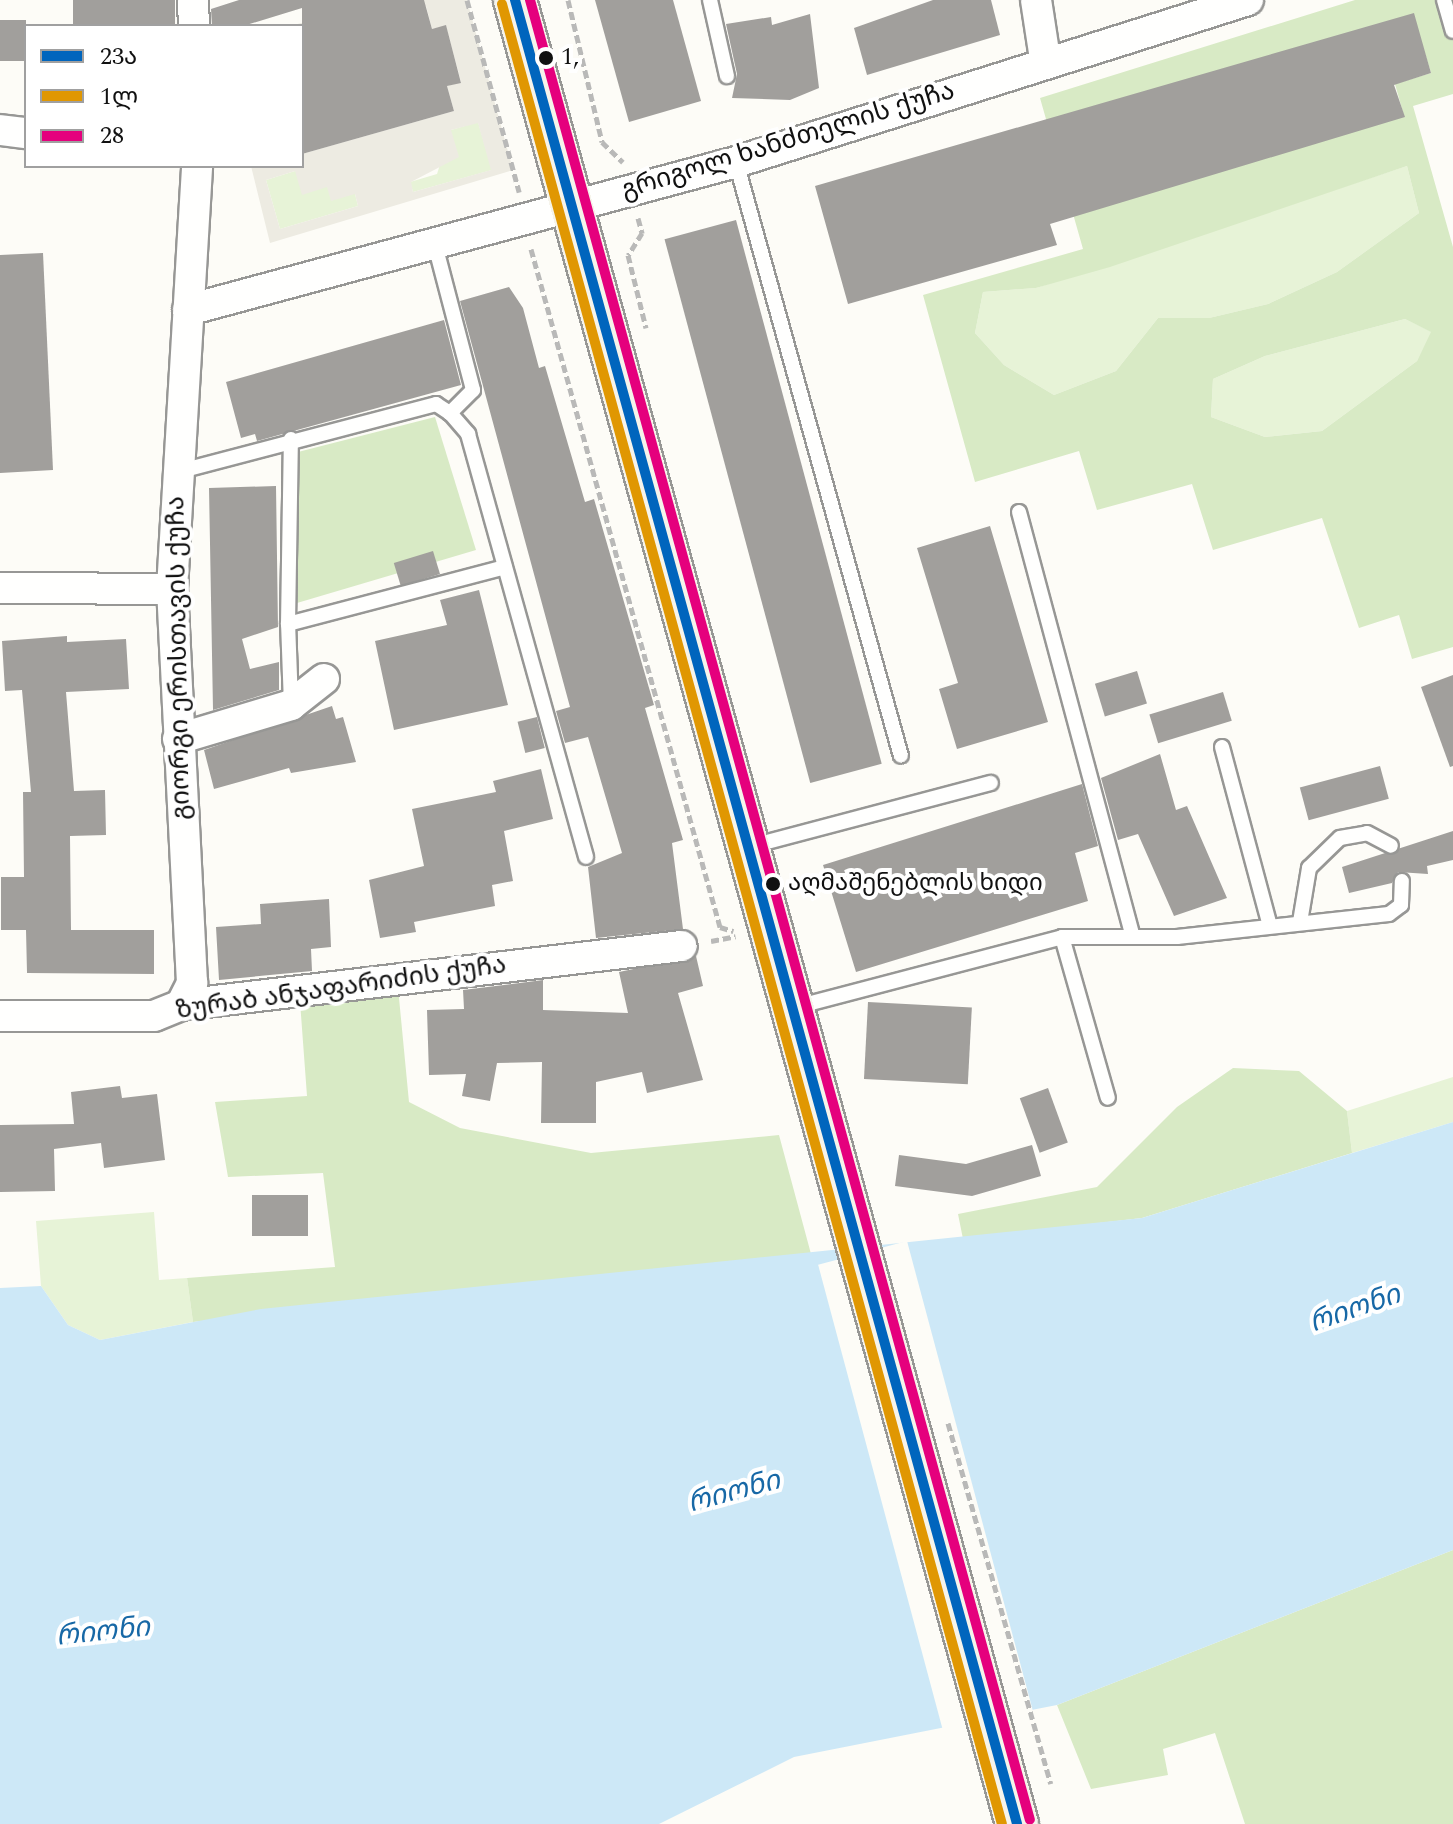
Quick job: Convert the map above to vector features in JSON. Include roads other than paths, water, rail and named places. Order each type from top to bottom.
[{"type":"main road","points":[[515,0],[1013,1807]]},
{"type":"street","points":[[193,0],[194,24]]},
{"type":"street","points":[[1036,0],[1045,59]]},
{"type":"street","name":"გრიგოლ ხანძთელის ქუჩა","points":[[188,310],[523,214],[572,206],[736,162],[1045,59],[1248,0]]},
{"type":"street","points":[[0,130],[24,133]]},
{"type":"street","name":"გიორგი ერისთავის ქუჩა","points":[[181,1005],[192,983],[172,589],[175,472],[197,168]]},
{"type":"street","points":[[0,588],[172,589]]},
{"type":"street","points":[[178,739],[291,705],[324,679]]},
{"type":"street","name":"ზურაბ ანჯაფარიძის ქუჩა","points":[[0,1016],[154,1016],[181,1005],[682,946]]},
{"type":"lane","points":[[710,0],[727,76]]},
{"type":"lane","points":[[1444,0],[1453,31]]},
{"type":"lane","points":[[736,162],[901,756]]},
{"type":"lane","points":[[434,241],[473,390],[450,413]]},
{"type":"lane","points":[[175,472],[291,439],[436,404],[450,413],[468,434],[586,857]]},
{"type":"lane","points":[[291,439],[288,624],[291,705]]},
{"type":"lane","points":[[1019,512],[1133,936]]},
{"type":"lane","points":[[288,624],[505,567]]},
{"type":"lane","points":[[1222,747],[1270,926]]},
{"type":"lane","points":[[748,847],[991,783]]},
{"type":"lane","points":[[1300,922],[1309,868],[1340,838],[1367,833],[1391,846]]},
{"type":"lane","points":[[792,1008],[1062,937],[1133,936],[1389,914],[1401,905],[1402,881]]},
{"type":"lane","points":[[1062,937],[1108,1098]]},
{"type":"water","name":"რიონი","points":[[1453,1122],[1453,1550],[1057,1705],[794,1757],[659,1824],[0,1824],[0,1288],[41,1286],[68,1325],[100,1340],[261,1309],[1142,1218]]},
{"type":"place","name":"1,","points":[[546,58]]},
{"type":"place","name":"აღმაშენებლის ხიდი","points":[[773,884]]}]
